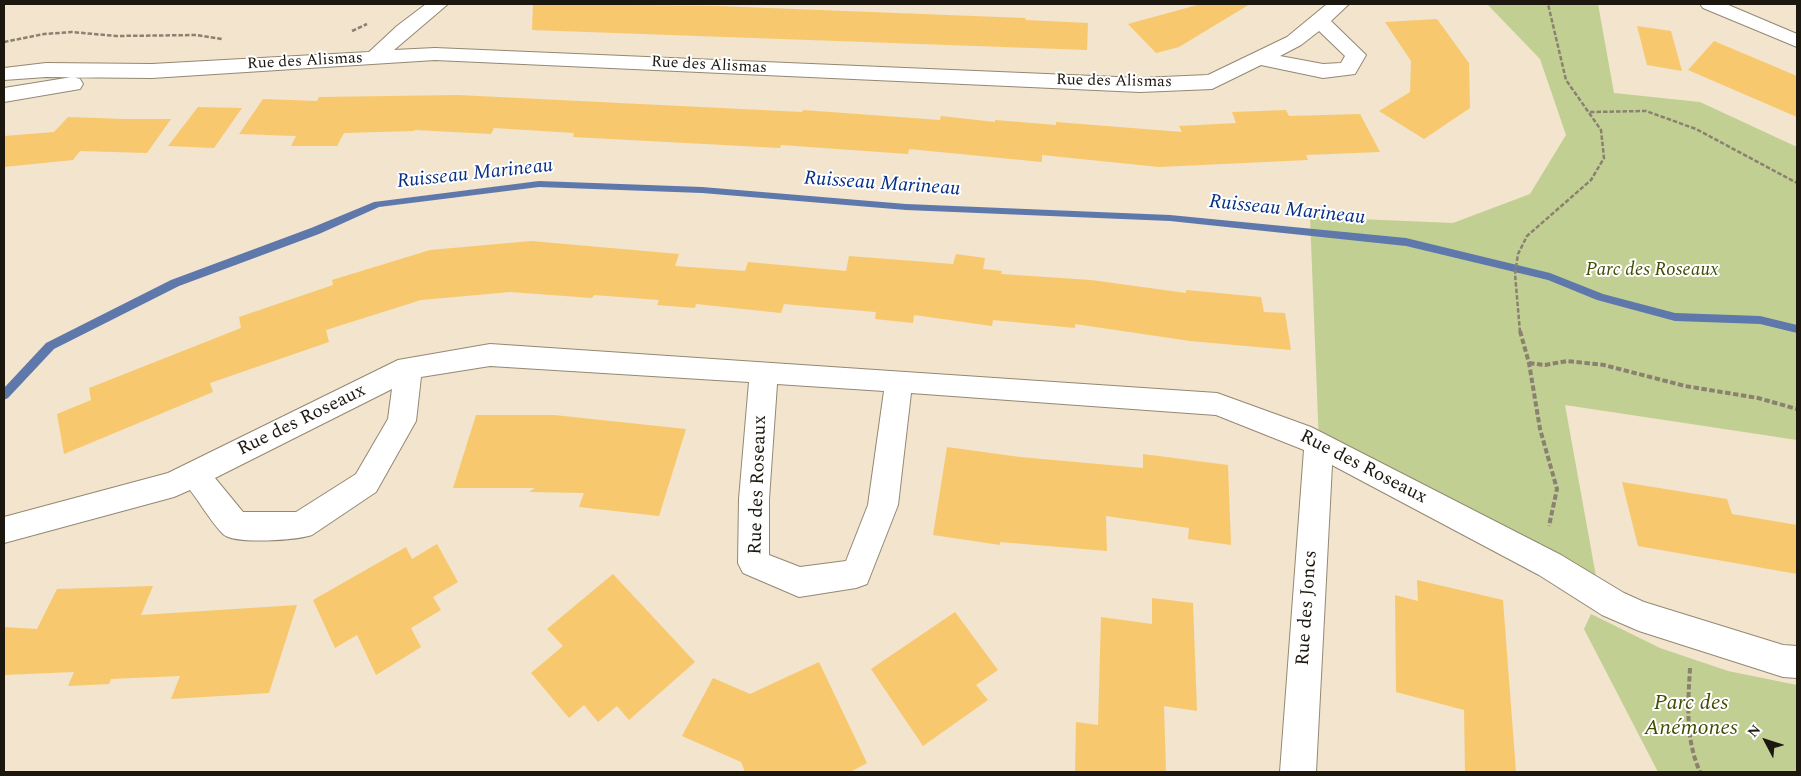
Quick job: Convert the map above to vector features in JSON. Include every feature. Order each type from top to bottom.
[{"type":"street","points":[[374,58],[404,30],[438,4]]},
{"type":"street","name":"Rue des Alismas","points":[[4,74],[46,70],[152,71],[435,54],[1140,85],[1212,82],[1294,41],[1339,4]]},
{"type":"street","points":[[1710,4],[1797,41]]},
{"type":"street","points":[[1261,59],[1323,71],[1348,69],[1356,55],[1318,21]]},
{"type":"street","name":"Rue des Alismas","points":[[4,95],[152,71]]},
{"type":"street","name":"Rue des Roseaux","points":[[4,530],[174,484],[408,368],[490,355],[899,381],[1217,404],[1301,434],[1540,559],[1613,604],[1640,616],[1692,633],[1783,661],[1797,662]]},
{"type":"street","points":[[195,474],[235,526],[301,525],[366,483],[402,421],[408,368]]},
{"type":"street","name":"Rue des Roseaux","points":[[764,372],[754,499],[754,563],[799,582],[856,574],[883,504],[899,381]]},
{"type":"street","name":"Rue des Joncs","points":[[1298,772],[1319,444]]},
{"type":"path","points":[[1540,559],[1557,489],[1540,429],[1529,363],[1519,328],[1514,274],[1518,254],[1526,236],[1591,180],[1604,158],[1601,130],[1566,80],[1548,4]]},
{"type":"path","name":"Rue des Alismas","points":[[4,42],[44,34],[72,32],[116,36],[196,35],[227,40]]},
{"type":"path","points":[[1590,112],[1646,110],[1696,129],[1797,183]]},
{"type":"path","points":[[1529,363],[1545,365],[1567,361],[1604,365],[1685,386],[1758,398],[1797,409]]},
{"type":"path","points":[[1692,633],[1688,732],[1691,757],[1700,772]]},
{"type":"green space","name":"Parc des Roseaux","points":[[1487,4],[1598,4],[1614,93],[1700,102],[1797,147],[1797,440],[1565,405],[1599,593],[1319,444],[1310,217],[1453,223],[1530,194],[1566,135],[1540,59]]},
{"type":"green space","name":"Parc des Anémones","points":[[1591,614],[1660,648],[1728,671],[1797,685],[1797,772],[1658,772],[1584,629]]},
{"type":"building","points":[[533,4],[717,6],[1025,18],[1026,20],[1088,23],[1087,50],[532,30]]},
{"type":"building","points":[[1201,4],[1250,4],[1179,47],[1156,53],[1128,24]]},
{"type":"building","points":[[1437,19],[1469,63],[1470,108],[1424,139],[1379,111],[1410,92],[1411,61],[1385,22]]},
{"type":"building","points":[[1637,26],[1671,31],[1682,71],[1647,65]]},
{"type":"building","points":[[1714,41],[1797,76],[1797,117],[1688,70]]},
{"type":"building","points":[[458,95],[802,112],[803,110],[940,120],[941,116],[995,122],[995,120],[1056,125],[1056,122],[1182,132],[1179,126],[1236,123],[1232,112],[1286,110],[1289,116],[1360,114],[1380,152],[1306,155],[1308,160],[1159,167],[1042,155],[1042,162],[909,149],[908,154],[781,145],[780,148],[573,137],[574,133],[494,128],[491,134],[415,130],[344,133],[337,146],[291,146],[296,136],[239,134],[263,99],[317,101],[319,97]]},
{"type":"building","points":[[198,107],[242,108],[214,148],[168,146]]},
{"type":"building","points":[[68,117],[171,119],[147,153],[80,151],[73,160],[4,167],[4,136],[54,132]]},
{"type":"building","points":[[531,241],[679,254],[675,266],[745,271],[748,262],[846,271],[849,256],[953,264],[956,254],[985,258],[983,269],[1002,271],[1001,274],[1091,280],[1186,293],[1186,290],[1261,297],[1264,312],[1285,313],[1291,350],[1190,341],[1075,324],[1075,328],[993,320],[992,326],[914,315],[913,323],[875,319],[876,312],[784,304],[781,313],[696,304],[695,308],[657,305],[659,300],[594,295],[592,298],[510,292],[421,300],[326,330],[329,342],[210,383],[213,392],[64,454],[57,414],[91,400],[89,388],[241,328],[239,317],[333,285],[332,280],[430,250]]},
{"type":"building","points":[[476,415],[554,415],[686,429],[659,516],[579,507],[584,493],[529,492],[535,488],[453,488]]},
{"type":"building","points":[[947,447],[1020,457],[1143,468],[1143,454],[1228,465],[1231,545],[1188,539],[1189,528],[1106,516],[1107,551],[1000,542],[1000,545],[933,535]]},
{"type":"building","points":[[1622,482],[1727,499],[1732,514],[1797,525],[1797,574],[1638,546]]},
{"type":"building","points":[[437,544],[458,582],[433,597],[441,610],[411,628],[421,647],[376,675],[357,635],[335,648],[313,600],[406,547],[412,559]]},
{"type":"building","points":[[613,574],[695,662],[629,720],[617,706],[598,722],[584,705],[569,718],[531,673],[563,646],[547,629]]},
{"type":"building","points":[[1417,580],[1503,600],[1516,772],[1465,772],[1464,710],[1396,692],[1395,595],[1418,601]]},
{"type":"building","points":[[153,586],[141,615],[297,605],[269,693],[171,699],[180,676],[111,679],[109,684],[68,686],[74,672],[4,675],[4,627],[37,629],[57,589]]},
{"type":"building","points":[[1152,598],[1193,603],[1197,711],[1164,706],[1166,772],[1075,772],[1076,722],[1098,725],[1101,617],[1152,624]]},
{"type":"building","points":[[955,612],[998,670],[976,685],[988,700],[923,746],[871,669]]},
{"type":"building","points":[[819,662],[867,763],[850,772],[745,772],[741,762],[682,736],[713,678],[750,694]]},
{"type":"waterway","name":"Ruisseau Marineau","points":[[4,395],[50,346],[175,283],[315,231],[377,204],[539,184],[702,190],[906,207],[1170,218],[1406,242],[1550,277],[1601,297],[1675,317],[1760,320],[1797,329]]}]
